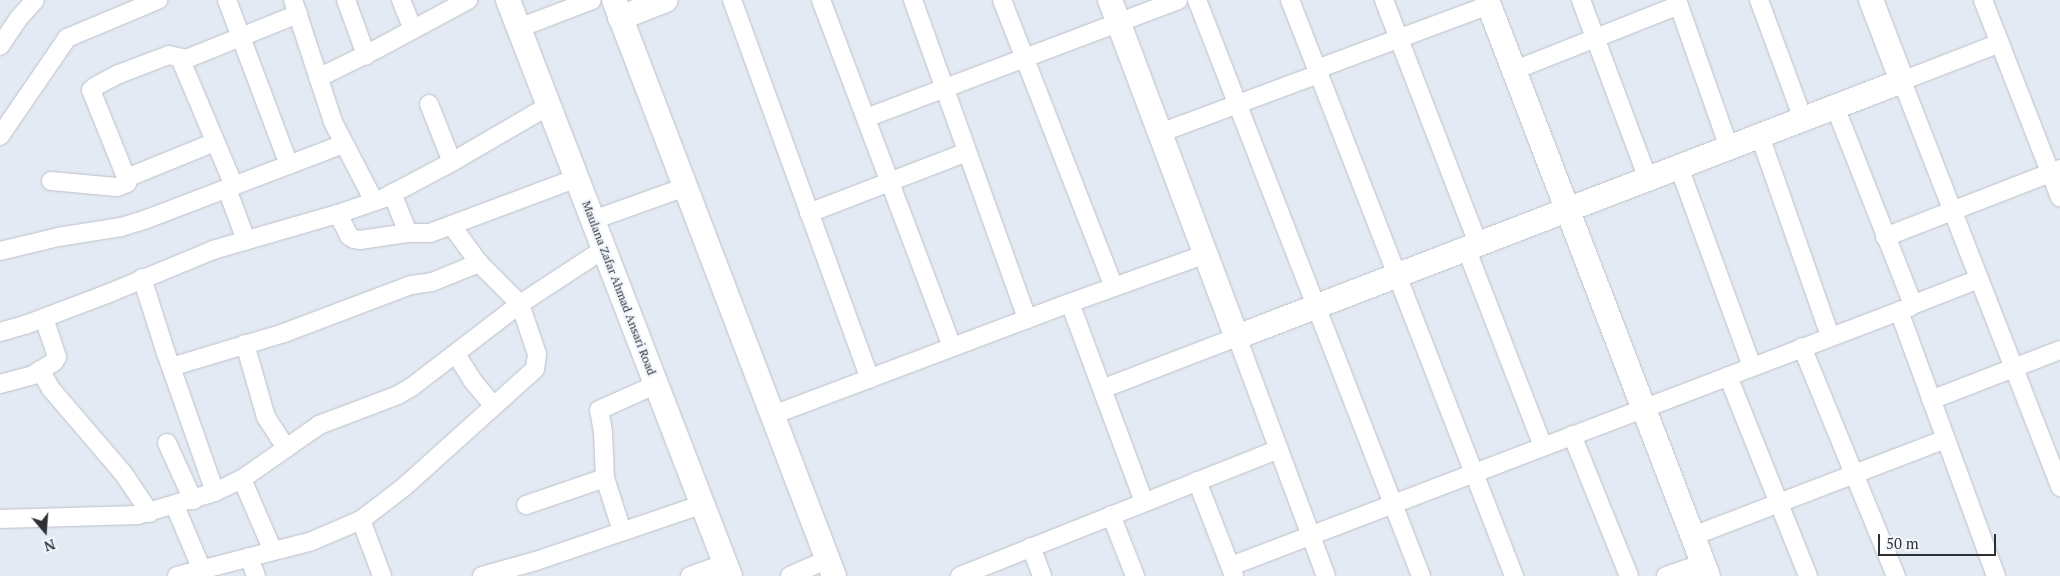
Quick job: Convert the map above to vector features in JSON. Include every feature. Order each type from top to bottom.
[{"type":"street","points":[[0,46],[18,19],[35,0]]},
{"type":"street","points":[[0,136],[67,38],[128,6],[158,0]]},
{"type":"street","points":[[226,0],[289,165]]},
{"type":"street","points":[[346,0],[366,55]]},
{"type":"street","points":[[401,0],[413,30]]},
{"type":"street","points":[[318,78],[366,55],[468,0]]},
{"type":"street","name":"Maulana Zafar Ahmad Ansari Road","points":[[508,0],[728,570]]},
{"type":"street","points":[[519,28],[592,0]]},
{"type":"street","points":[[666,0],[617,9],[831,568],[790,576]]},
{"type":"street","points":[[732,0],[870,379]]},
{"type":"street","points":[[821,0],[952,347]]},
{"type":"street","points":[[912,0],[1027,319]]},
{"type":"street","points":[[1002,0],[1114,287]]},
{"type":"street","points":[[1110,0],[1326,576]]},
{"type":"street","points":[[866,118],[1178,0]]},
{"type":"street","points":[[1197,0],[1420,576]]},
{"type":"street","points":[[1290,0],[1514,576]]},
{"type":"street","points":[[1384,0],[1542,447]]},
{"type":"street","points":[[1581,0],[1648,179]]},
{"type":"street","points":[[1759,0],[1802,119]]},
{"type":"street","points":[[1983,0],[2055,170],[2060,198]]},
{"type":"street","points":[[1877,2],[1902,81],[2060,487]]},
{"type":"street","points":[[1160,133],[1238,106],[1398,38],[1488,3],[1705,569],[1666,576]]},
{"type":"street","points":[[1515,70],[1596,39],[1678,3],[1729,148]]},
{"type":"street","points":[[129,176],[124,172],[92,90],[119,74],[169,54],[186,59],[241,37],[295,7],[318,78],[343,144],[374,201]]},
{"type":"street","points":[[1102,389],[2000,43]]},
{"type":"street","points":[[180,58],[215,142],[246,240]]},
{"type":"street","points":[[429,104],[452,162]]},
{"type":"street","points":[[0,332],[44,318],[213,250],[338,214],[374,201],[452,162],[550,105]]},
{"type":"street","points":[[1835,107],[1885,237],[1931,400],[1996,576]]},
{"type":"street","points":[[1760,136],[1830,336]]},
{"type":"street","points":[[129,176],[215,142]]},
{"type":"street","points":[[0,251],[58,237],[121,227],[231,188],[343,144]]},
{"type":"street","points":[[809,213],[889,180],[967,152]]},
{"type":"street","points":[[1679,167],[1752,366]]},
{"type":"street","points":[[1885,237],[2055,170]]},
{"type":"street","points":[[51,181],[116,188],[127,183],[129,176]]},
{"type":"street","points":[[338,214],[349,236],[354,239],[360,240],[408,233],[430,233],[577,178]]},
{"type":"street","points":[[593,220],[686,187]]},
{"type":"street","points":[[392,193],[408,233]]},
{"type":"street","points":[[177,576],[312,541],[361,520],[404,487],[535,369],[538,361],[520,304],[479,263],[452,226]]},
{"type":"street","points":[[0,519],[138,515],[174,506],[215,492],[242,478],[319,425],[398,395],[456,354],[520,304],[604,249]]},
{"type":"street","points":[[773,416],[952,347],[1206,254]]},
{"type":"street","points":[[171,367],[284,333],[411,285],[432,282],[479,263]]},
{"type":"street","points":[[142,278],[215,492]]},
{"type":"street","points":[[1197,481],[1233,571],[1311,536],[1979,279]]},
{"type":"street","points":[[1070,303],[1144,502]]},
{"type":"street","points":[[0,384],[40,370],[54,362],[57,357],[44,318]]},
{"type":"street","points":[[245,344],[266,417],[286,448]]},
{"type":"street","points":[[1802,347],[1896,576]]},
{"type":"street","points":[[1931,400],[2060,350]]},
{"type":"street","points":[[456,354],[472,380],[494,406]]},
{"type":"street","points":[[40,370],[51,389],[123,473],[150,513]]},
{"type":"street","points":[[1728,376],[1808,576]]},
{"type":"street","points":[[622,531],[606,478],[603,432],[599,410],[657,384]]},
{"type":"street","points":[[1572,435],[1629,576]]},
{"type":"street","points":[[1693,536],[1946,439]]},
{"type":"street","points":[[167,443],[193,500]]},
{"type":"street","points":[[960,576],[1279,449]]},
{"type":"street","points":[[242,478],[273,550]]},
{"type":"street","points":[[526,505],[606,478]]},
{"type":"street","points":[[482,576],[539,569],[622,531],[703,504]]},
{"type":"street","points":[[174,506],[202,570]]},
{"type":"street","points":[[1111,515],[1135,576]]},
{"type":"street","points":[[361,520],[382,576]]},
{"type":"street","points":[[1031,547],[1042,576]]},
{"type":"street","points":[[249,557],[256,576]]},
{"type":"street","points":[[690,576],[728,570]]}]
